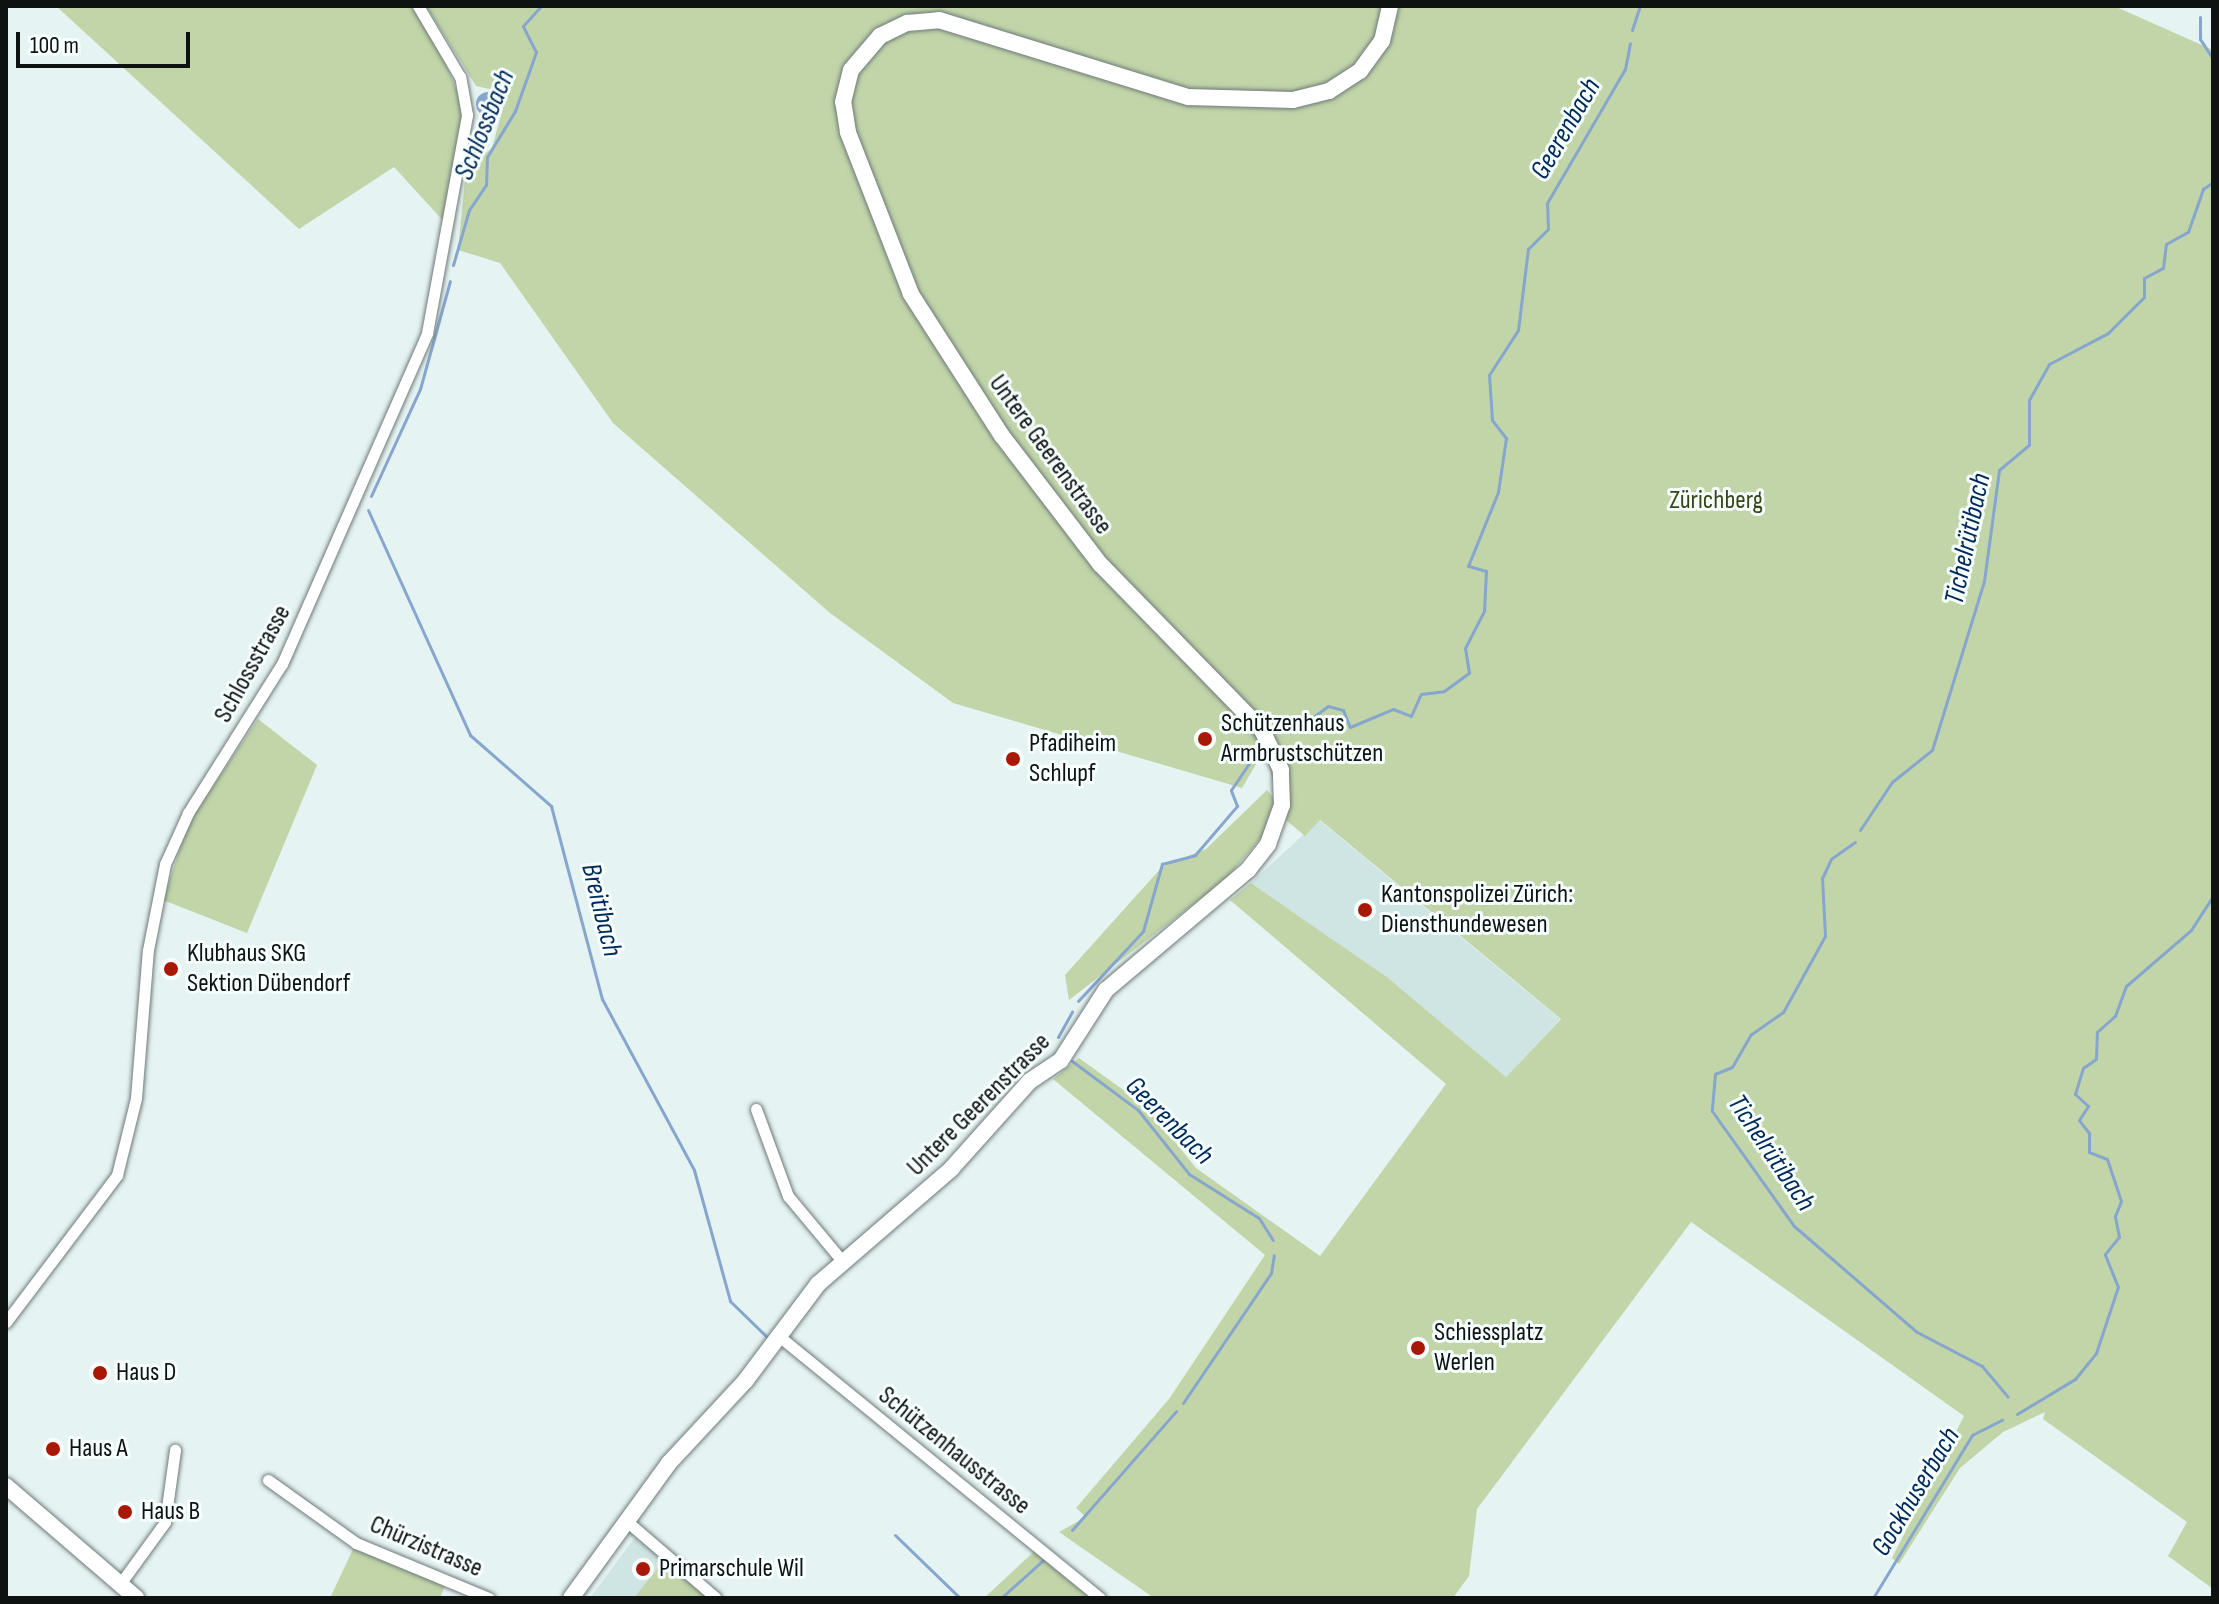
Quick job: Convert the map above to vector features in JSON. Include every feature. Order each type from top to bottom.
[{"type":"street","name":"Schlossstrasse","points":[[6,1322],[117,1175],[132,1121],[148,950],[165,864],[188,813],[282,664],[427,333],[467,115],[460,77],[418,6]]},
{"type":"street","name":"Untere Geerenstrasse","points":[[571,1598],[630,1524],[669,1463],[843,1262],[942,1177],[1030,1081],[1061,1060],[1106,990],[1259,858],[1276,826],[1283,791],[1262,730],[1100,564],[1002,436],[911,294],[848,132],[847,79],[880,36],[926,20],[971,27],[1188,97],[1305,99],[1335,89],[1366,65],[1385,36],[1390,6]]},
{"type":"street","points":[[756,1109],[788,1196],[843,1262]]},
{"type":"street","name":"Schützenhausstrasse","points":[[780,1337],[1100,1598]]},
{"type":"street","points":[[120,1584],[165,1522],[175,1450]]},
{"type":"street","name":"Chürzistrasse","points":[[268,1480],[356,1543],[489,1598]]},
{"type":"street","points":[[6,1486],[136,1598]]},
{"type":"street","points":[[630,1524],[716,1598]]},
{"type":"shaded area","points":[[1319,820],[1560,1019],[1506,1077],[1387,977],[1251,883]]},
{"type":"shaded area","name":"Primarschule Wil","points":[[635,1537],[664,1560],[709,1598],[590,1598]]},
{"type":"green space","points":[[56,6],[412,6],[444,58],[462,104],[464,135],[447,225],[394,167],[299,229]]},
{"type":"green space","name":"Zürichberg","points":[[426,6],[2114,6],[2213,50],[2213,1589],[2168,1556],[2187,1522],[2043,1419],[2045,1412],[2003,1432],[1960,1468],[1899,1564],[1892,1558],[1964,1416],[1691,1222],[1477,1509],[1469,1576],[1453,1598],[1154,1598],[1059,1532],[1086,1517],[1076,1508],[1169,1399],[1265,1255],[1053,1079],[1079,1058],[1147,1107],[1196,1168],[1320,1256],[1446,1084],[1230,900],[1251,883],[1387,977],[1506,1077],[1561,1019],[1320,820],[1305,836],[1280,815],[1226,879],[1069,1000],[1065,975],[1162,867],[1206,849],[1267,790],[1278,804],[1265,749],[1242,788],[953,703],[830,613],[613,423],[500,263],[458,250],[466,169],[492,148],[507,93],[476,86]]},
{"type":"green space","points":[[258,719],[317,765],[247,933],[163,900],[188,824]]},
{"type":"green space","points":[[356,1543],[447,1581],[440,1598],[330,1598]]},
{"type":"green space","points":[[1038,1548],[1100,1598],[984,1598]]},
{"type":"green space","points":[[664,1560],[708,1598],[634,1598]]},
{"type":"water","points":[[488,92],[499,99],[500,104],[493,115],[488,116],[477,109],[476,104],[483,93]]},
{"type":"waterway","name":"Schlossbach","points":[[453,265],[469,210],[486,185],[487,157],[515,111],[536,52],[523,26],[541,6]]},
{"type":"waterway","name":"Geerenbach","points":[[1632,30],[1640,6]]},
{"type":"waterway","name":"Tichelrütibach","points":[[2200,17],[2200,39],[2213,59]]},
{"type":"waterway","name":"Geerenbach","points":[[1278,727],[1308,721],[1328,706],[1343,710],[1350,727],[1393,709],[1411,716],[1421,694],[1444,691],[1469,673],[1465,648],[1484,611],[1486,571],[1468,566],[1498,492],[1506,438],[1492,420],[1489,375],[1518,330],[1528,249],[1548,229],[1547,203],[1625,69],[1630,43]]},
{"type":"waterway","name":"Tichelrütibach","points":[[1860,830],[1892,782],[1932,750],[1984,581],[1999,470],[2029,445],[2029,400],[2049,364],[2108,333],[2144,297],[2144,278],[2163,268],[2166,244],[2188,232],[2203,189],[2213,182]]},
{"type":"waterway","name":"Breitibach","points":[[371,496],[420,389],[450,281]]},
{"type":"waterway","name":"Breitibach","points":[[368,510],[470,735],[551,806],[602,999],[694,1170],[730,1301],[766,1336]]},
{"type":"waterway","name":"Geerenbach","points":[[1078,1001],[1143,931],[1162,864],[1195,855],[1237,806],[1231,790],[1262,744]]},
{"type":"waterway","name":"Tichelrütibach","points":[[1855,842],[1831,859],[1822,878],[1825,936],[1783,1012],[1751,1034],[1732,1067],[1715,1074],[1712,1111],[1794,1226],[1917,1332],[1982,1366],[2008,1397]]},
{"type":"waterway","name":"Gockhuserbach","points":[[2213,862],[2213,869]]},
{"type":"waterway","name":"Gockhuserbach","points":[[2017,1414],[2075,1379],[2096,1353],[2118,1287],[2105,1254],[2119,1237],[2115,1216],[2121,1201],[2107,1159],[2089,1152],[2089,1133],[2079,1120],[2088,1106],[2075,1094],[2083,1068],[2096,1059],[2097,1032],[2115,1016],[2126,986],[2191,930],[2213,896]]},
{"type":"waterway","name":"Geerenbach","points":[[1058,1037],[1072,1012]]},
{"type":"waterway","name":"Geerenbach","points":[[1072,1061],[1138,1110],[1189,1174],[1259,1218],[1273,1240]]},
{"type":"waterway","name":"Geerenbach","points":[[1183,1403],[1271,1273],[1274,1255]]},
{"type":"waterway","name":"Geerenbach","points":[[1072,1530],[1176,1411]]},
{"type":"waterway","name":"Gockhuserbach","points":[[1873,1598],[1972,1435],[2002,1420]]},
{"type":"waterway","name":"Breitibach","points":[[895,1535],[960,1598]]},
{"type":"waterway","name":"Geerenbach","points":[[1001,1598],[1043,1560]]},
{"type":"place","name":"Schützenhaus Armbrustschützen","points":[[1205,739]]},
{"type":"place","name":"Pfadiheim Schlupf","points":[[1013,759]]},
{"type":"place","name":"Kantonspolizei Zürich: Diensthundewesen","points":[[1365,910]]},
{"type":"place","name":"Klubhaus SKG Sektion Dübendorf","points":[[171,969]]},
{"type":"place","name":"Schiessplatz Werlen","points":[[1418,1348]]},
{"type":"place","name":"Haus D","points":[[100,1373]]},
{"type":"place","name":"Haus A","points":[[53,1449]]},
{"type":"place","name":"Haus B","points":[[125,1512]]},
{"type":"place","name":"Primarschule Wil","points":[[643,1569]]}]
